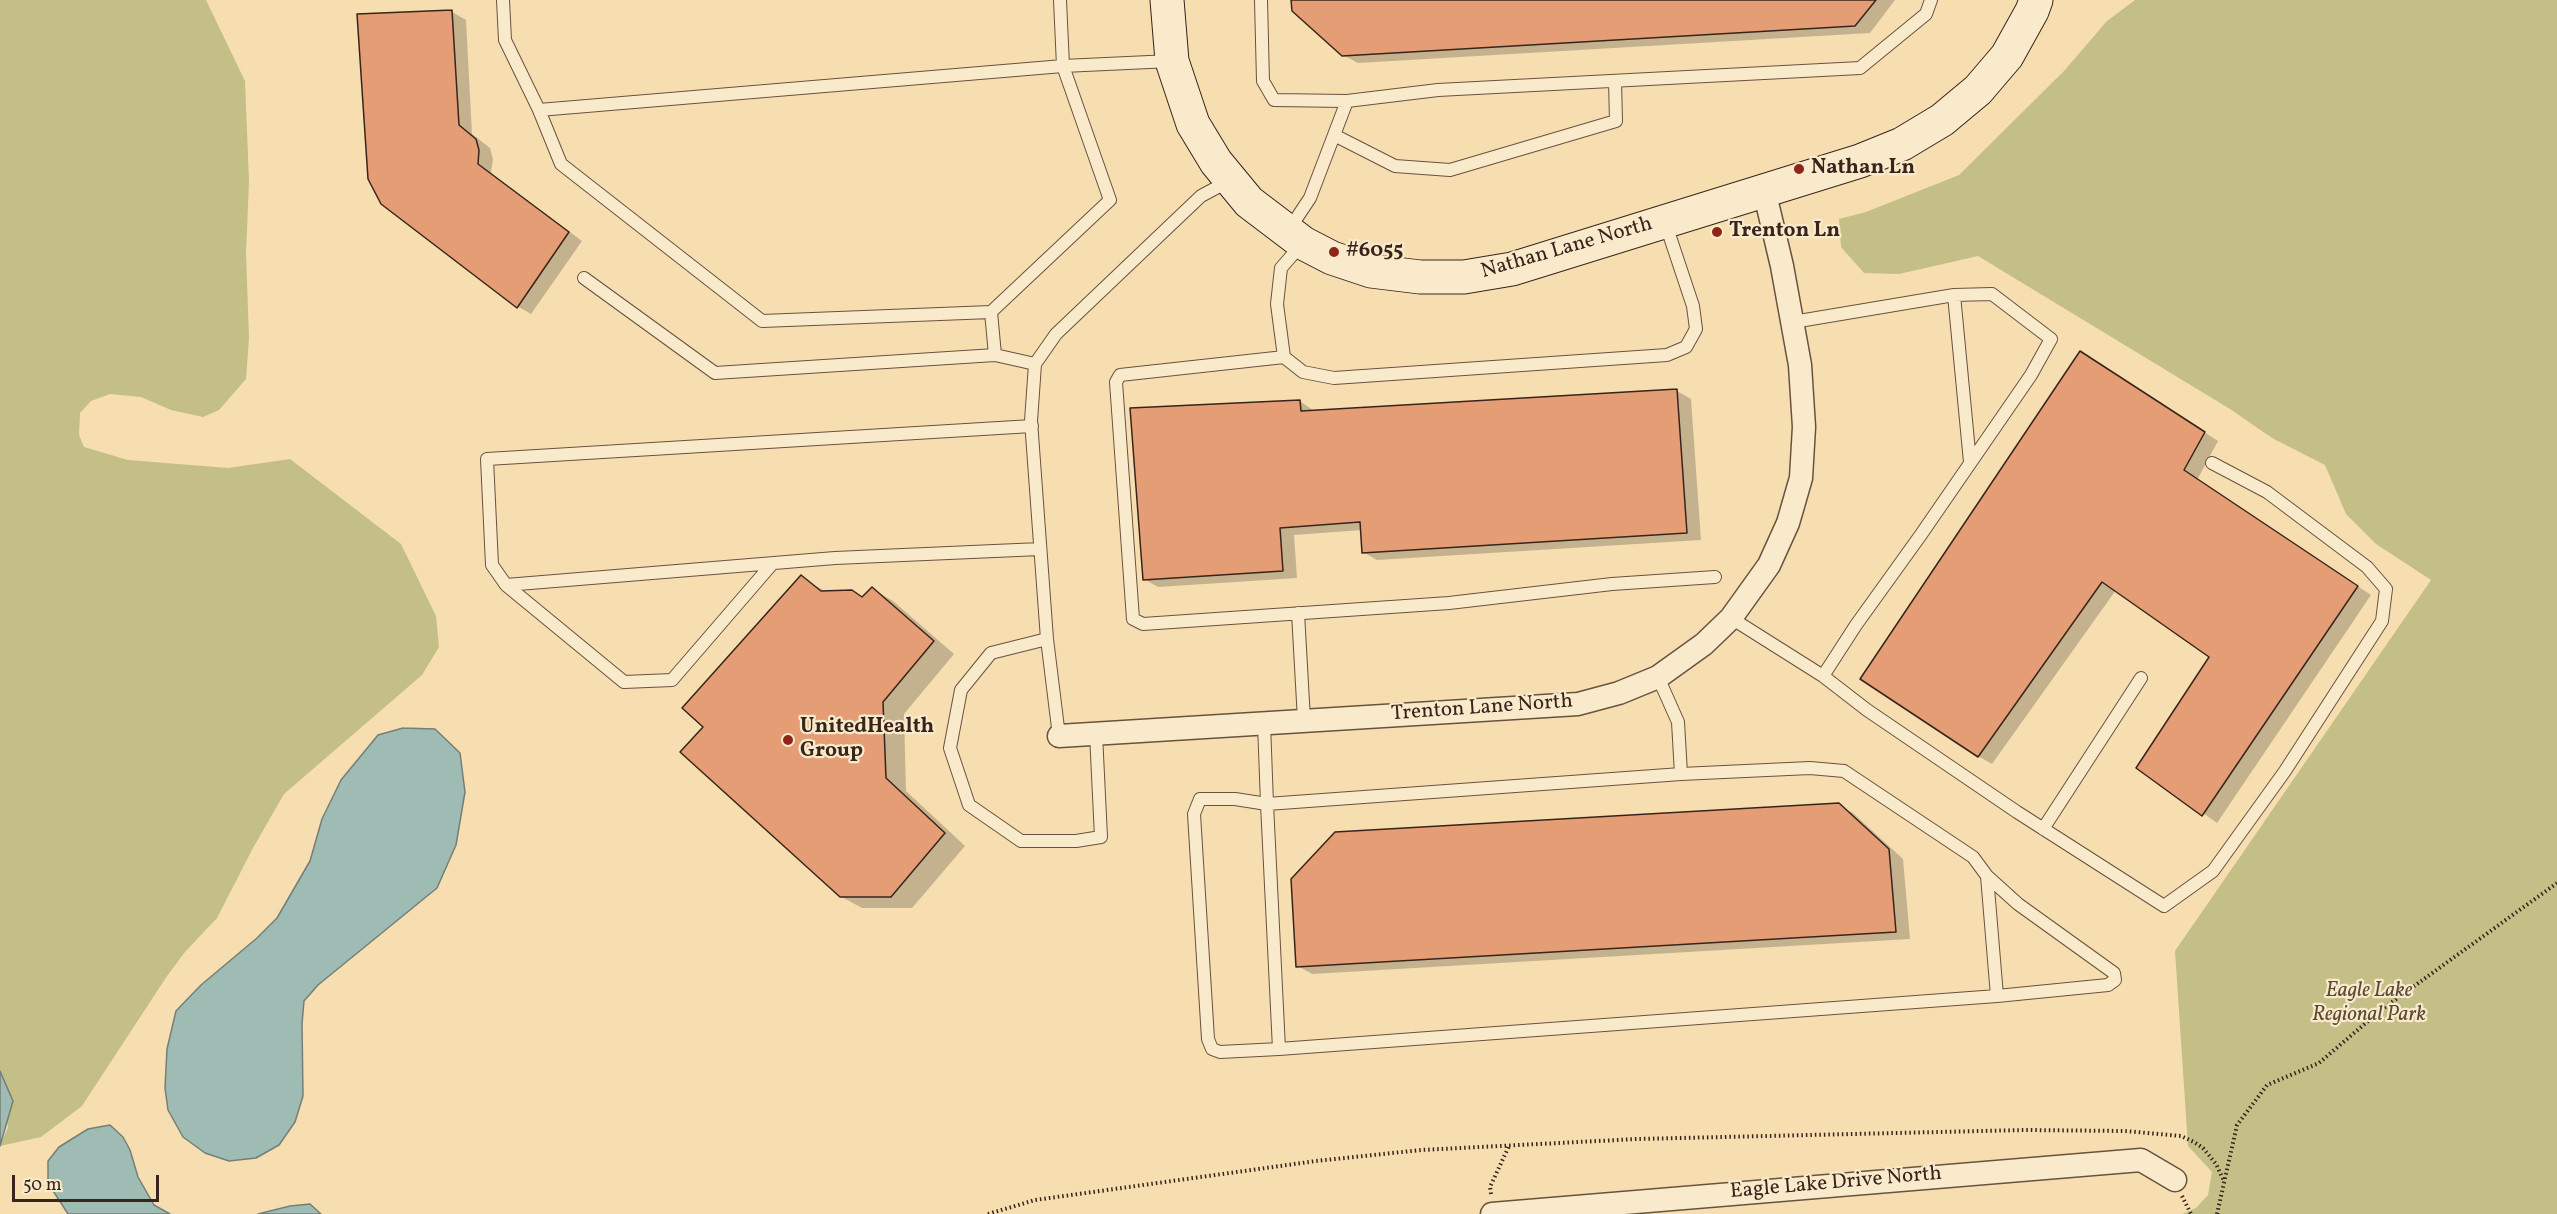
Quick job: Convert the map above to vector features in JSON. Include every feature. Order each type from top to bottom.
[{"type":"street","name":"Nathan Lane North","points":[[1167,0],[1172,61],[1193,124],[1230,181],[1249,202],[1295,238],[1332,258],[1371,271],[1420,277],[1464,277],[1512,269],[1764,190]]},
{"type":"street","points":[[1764,190],[1860,161],[1902,144],[1942,120],[1978,90],[2007,56],[2036,0]]},
{"type":"street","name":"Trenton Lane North","points":[[1059,736],[1578,704],[1618,693],[1658,677],[1704,644],[1731,618],[1769,565],[1788,523],[1801,478],[1803,406],[1800,365],[1793,322],[1764,190]]},
{"type":"street","name":"Eagle Lake Drive North","points":[[1492,1214],[2141,1160],[2175,1180]]},
{"type":"lane","points":[[503,0],[505,40],[539,110],[561,164],[762,321],[992,312],[1110,200],[1063,66],[1060,0]]},
{"type":"lane","points":[[1261,0],[1263,81],[1274,100],[1347,101],[1438,90],[1860,68],[1926,14],[1931,0]]},
{"type":"lane","points":[[539,110],[1063,66],[1172,61]]},
{"type":"lane","points":[[1334,135],[1395,166],[1450,170],[1616,121],[1615,81]]},
{"type":"lane","points":[[1347,101],[1295,238],[1281,268],[1277,304],[1284,357],[1303,372],[1334,378],[1667,355],[1686,347],[1696,329],[1693,306],[1665,221]]},
{"type":"lane","points":[[1059,736],[1047,639],[1032,426],[1035,364],[1056,334],[1201,196],[1230,181]]},
{"type":"lane","points":[[584,278],[715,373],[995,355],[1035,364]]},
{"type":"lane","points":[[1793,322],[1954,296],[1992,294],[2051,339],[2031,375],[1822,676]]},
{"type":"lane","points":[[1954,296],[1970,462]]},
{"type":"lane","points":[[992,312],[995,355]]},
{"type":"lane","points":[[1284,357],[1120,375],[1116,382],[1133,619],[1143,624],[1449,603],[1612,584],[1715,577]]},
{"type":"lane","points":[[772,564],[672,680],[624,682],[506,585],[492,565],[487,459],[1032,426]]},
{"type":"lane","points":[[1731,618],[1822,676],[1867,710],[2043,829],[2164,906],[2213,871],[2285,771],[2382,621],[2386,589],[2367,567],[2267,492],[2212,463]]},
{"type":"lane","points":[[506,585],[836,558],[1040,549]]},
{"type":"lane","points":[[1298,613],[1304,720]]},
{"type":"lane","points":[[1047,639],[991,652],[961,690],[950,748],[969,805],[1021,841],[1076,841],[1101,837],[1096,734]]},
{"type":"lane","points":[[1658,677],[1678,722],[1681,774]]},
{"type":"lane","points":[[2043,829],[2141,678]]},
{"type":"lane","points":[[1264,723],[1279,1048]]},
{"type":"lane","points":[[1810,768],[1844,771],[1973,857],[1987,876],[2018,904],[2114,973],[2115,980],[2108,985],[1997,996],[1220,1052],[1212,1049],[1208,1039],[1194,814],[1200,799],[1235,799],[1267,804],[1681,774],[1810,768]]},
{"type":"lane","points":[[1987,876],[1997,996]]},
{"type":"path","points":[[2217,1214],[2237,1125],[2267,1085],[2319,1063],[2381,1010],[2557,883]]},
{"type":"path","points":[[988,1214],[1000,1213],[1035,1200],[1316,1161],[1421,1150],[1637,1139],[2014,1130],[2126,1131],[2181,1136],[2194,1142],[2203,1148],[2216,1164],[2224,1181]]},
{"type":"path","points":[[1492,1214],[1490,1187],[1509,1146]]},
{"type":"green space","points":[[0,0],[206,0],[245,81],[249,181],[246,254],[249,338],[246,379],[219,410],[203,417],[171,410],[141,397],[110,394],[91,401],[80,413],[79,435],[84,447],[128,460],[228,468],[290,459],[401,544],[436,616],[439,647],[422,675],[284,794],[217,918],[185,952],[167,976],[82,1106],[41,1137],[0,1146],[8,1127],[0,1071]]},
{"type":"green space","name":"Eagle Lake Regional Park","points":[[2135,0],[2557,0],[2557,1214],[2182,1214],[2196,1208],[2208,1195],[2212,1172],[2188,1146],[2175,951],[2431,580],[2376,544],[2346,514],[2325,465],[2272,438],[2230,409],[1978,256],[1899,274],[1864,273],[1841,247],[1839,219],[1866,212],[1959,175],[2064,71],[2107,21]]},
{"type":"water","points":[[403,728],[435,729],[460,753],[465,792],[456,845],[437,888],[318,985],[304,1001],[303,1096],[295,1122],[279,1145],[256,1158],[229,1161],[205,1153],[183,1137],[168,1110],[165,1088],[167,1049],[176,1011],[201,985],[277,918],[310,861],[322,819],[341,780],[378,735]]},
{"type":"water","points":[[0,1071],[13,1101],[0,1146]]},
{"type":"water","points":[[110,1125],[123,1137],[130,1150],[138,1177],[154,1205],[170,1214],[68,1214],[48,1183],[48,1161],[59,1147],[88,1129]]},
{"type":"water","points":[[310,1204],[321,1214],[258,1214],[290,1206]]},
{"type":"building","points":[[1291,0],[1876,0],[1855,26],[1342,56],[1292,11]]},
{"type":"building","points":[[452,10],[459,125],[476,139],[479,150],[478,164],[569,232],[517,308],[381,204],[368,179],[357,14]]},
{"type":"building","points":[[2080,351],[2205,432],[2184,470],[2358,586],[2202,816],[2136,768],[2209,657],[2102,582],[1978,757],[1860,679]]},
{"type":"building","points":[[1677,389],[1687,533],[1362,553],[1360,522],[1280,528],[1283,571],[1143,580],[1130,408],[1300,400],[1301,411]]},
{"type":"building","name":"UnitedHealth Group","points":[[801,575],[821,591],[852,590],[862,597],[872,587],[934,641],[883,702],[886,778],[945,833],[891,897],[840,897],[680,752],[703,727],[682,708]]},
{"type":"building","points":[[1839,803],[1889,849],[1896,932],[1296,967],[1291,879],[1335,832]]},
{"type":"place","name":"Nathan Ln","points":[[1799,169]]},
{"type":"place","name":"Trenton Ln","points":[[1717,232]]},
{"type":"place","name":"#6055","points":[[1334,252]]},
{"type":"place","name":"UnitedHealth Group","points":[[788,740]]}]
